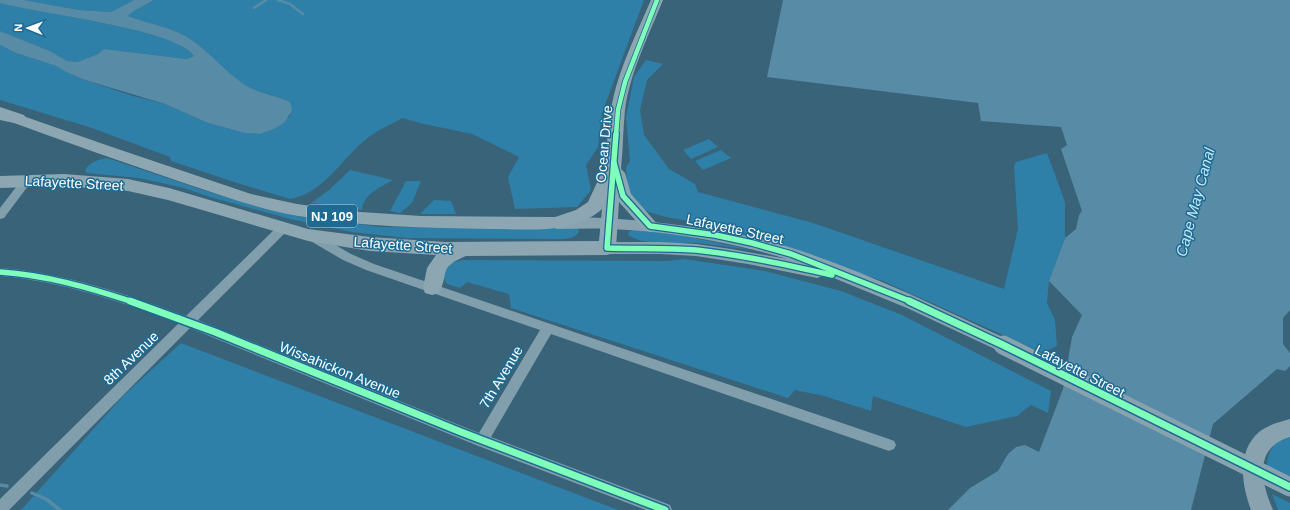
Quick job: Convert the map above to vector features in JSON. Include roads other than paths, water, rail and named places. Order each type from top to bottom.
[{"type":"highway","points":[[0,114],[18,119]]},
{"type":"main road","name":"Ocean Drive","points":[[607,248],[618,110],[624,85],[657,0]]},
{"type":"main road","name":"Lafayette Street","points":[[18,119],[103,150],[225,191],[265,203],[297,210],[346,218],[396,221],[609,223],[693,231],[752,243],[796,256],[913,303],[1003,345],[1290,487]]},
{"type":"main road","points":[[556,223],[582,214],[595,206],[614,163]]},
{"type":"main road","points":[[614,163],[623,196],[650,226]]},
{"type":"main road","name":"Lafayette Street","points":[[0,182],[27,180],[88,181],[142,188],[169,194],[308,235],[350,242],[388,246],[464,249],[676,249],[720,253],[758,259],[858,281]]},
{"type":"main road","points":[[432,288],[434,274],[441,260],[464,249]]},
{"type":"main road","points":[[1262,510],[1257,500],[1252,468],[1255,454],[1261,442],[1271,434],[1290,428]]},
{"type":"street","points":[[0,215],[27,180]]},
{"type":"street","name":"8th Avenue","points":[[0,509],[283,228]]},
{"type":"street","points":[[308,235],[358,262],[889,445]]},
{"type":"street","name":"Wissahickon Avenue","points":[[0,272],[51,279],[94,289],[190,321],[481,441],[665,510]]},
{"type":"street","name":"7th Avenue","points":[[481,441],[548,328]]},
{"type":"water","points":[[0,0],[24,0],[79,10],[111,12],[134,0],[154,0],[128,16],[180,33],[202,48],[242,83],[253,89],[290,102],[292,110],[285,122],[274,129],[260,134],[245,133],[208,123],[165,104],[85,80],[56,66],[16,53],[0,45],[0,31],[50,51],[67,61],[77,62],[98,54],[104,49],[187,59],[194,56],[182,46],[134,30],[0,3]]},
{"type":"water","name":"Cape May Canal","points":[[783,0],[1290,0],[1290,310],[1283,318],[1283,344],[1290,353],[1290,366],[1285,371],[1277,369],[1213,424],[1191,510],[948,510],[970,488],[998,471],[1008,454],[1016,447],[1025,445],[1039,452],[1063,389],[1072,337],[1082,315],[1049,281],[1065,238],[1076,229],[1079,215],[1082,211],[1061,149],[1067,145],[1061,127],[981,121],[978,103],[767,77]]},
{"type":"waterway","points":[[254,8],[266,0]]},
{"type":"waterway","points":[[278,0],[290,4],[303,14]]},
{"type":"waterway","points":[[0,485],[7,486]]},
{"type":"waterway","points":[[32,493],[46,499],[60,510]]}]
